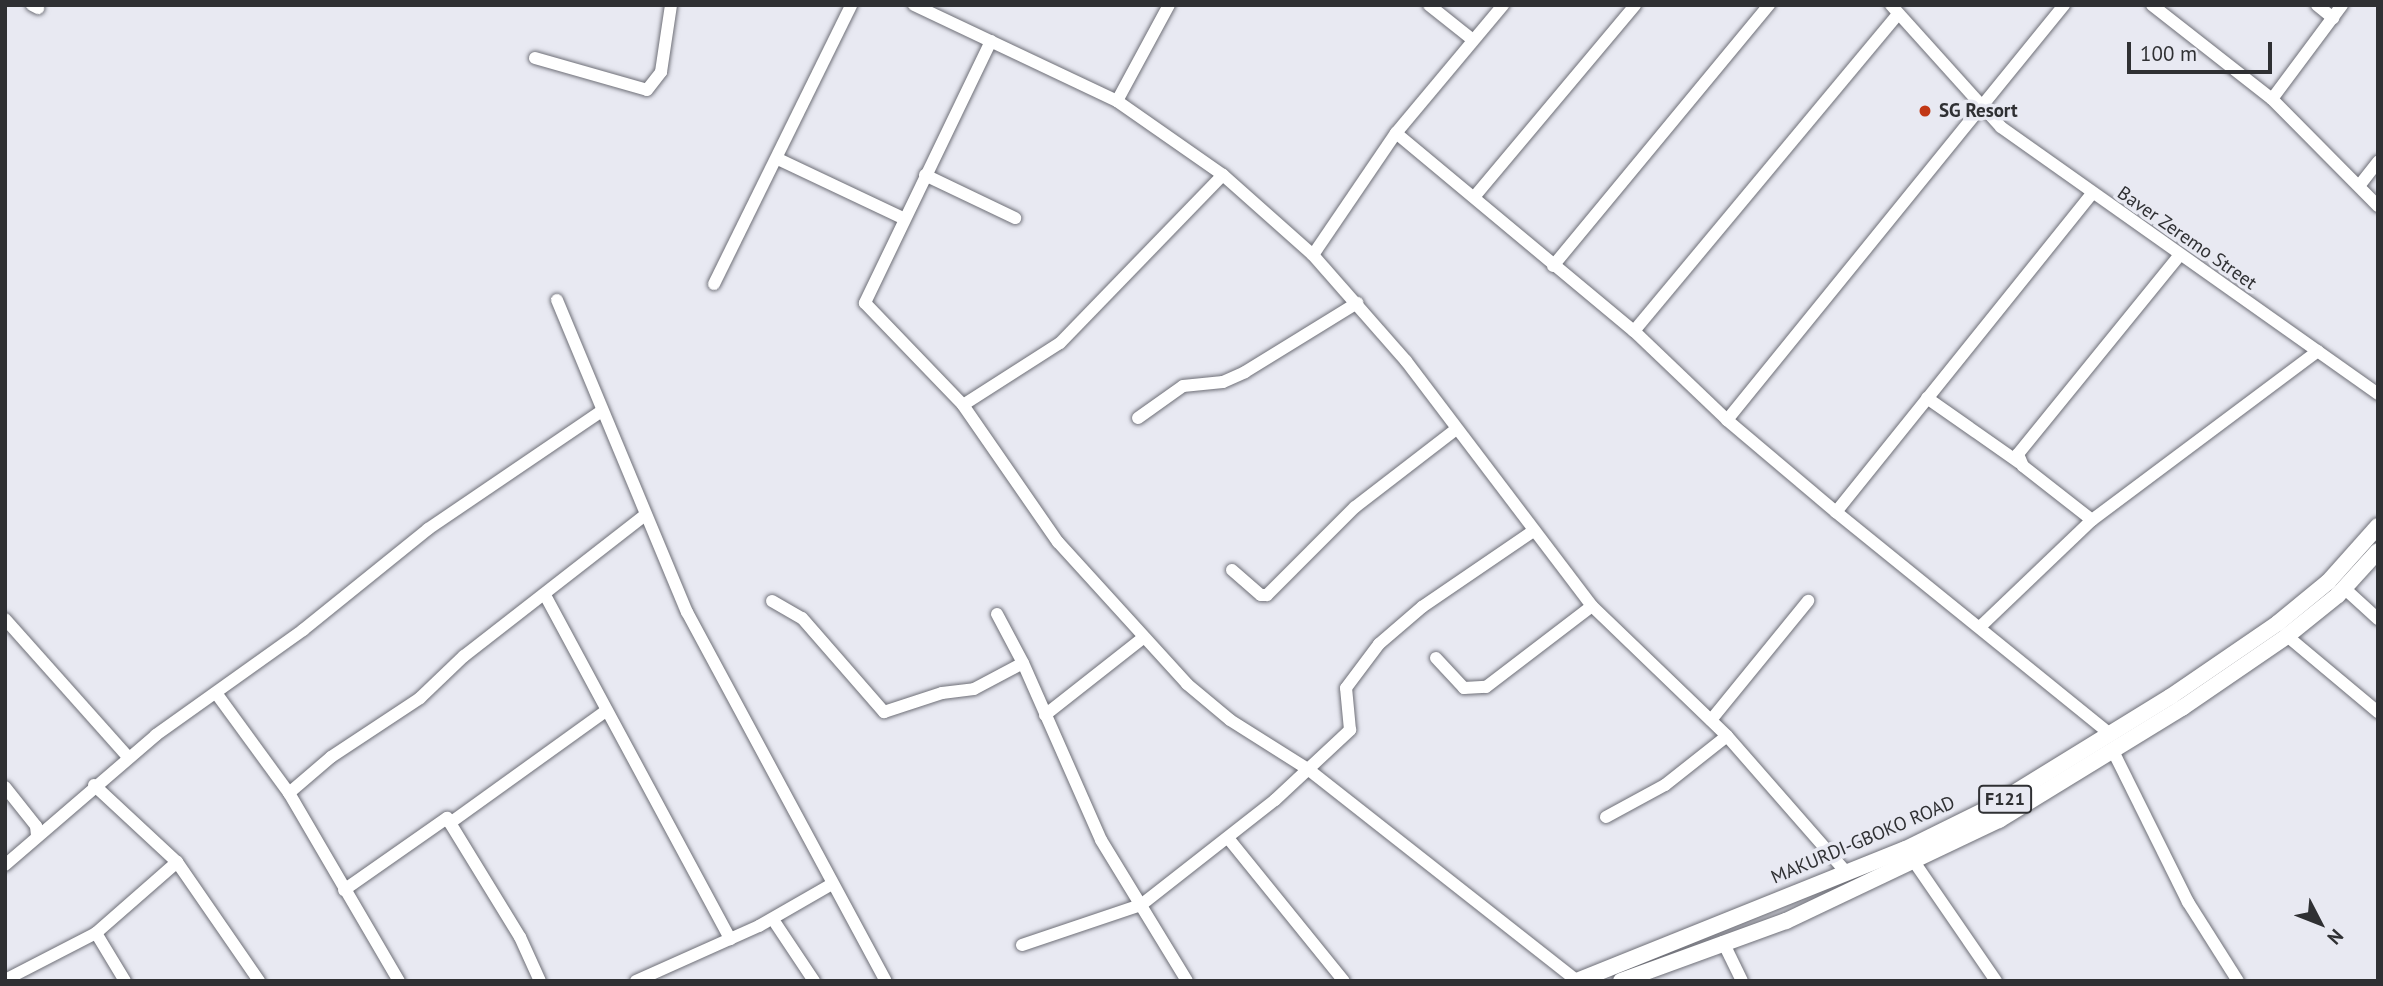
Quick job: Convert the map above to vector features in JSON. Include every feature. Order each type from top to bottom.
[{"type":"main road","name":"MAKURDI-GBOKO ROAD","points":[[1577,981],[1846,872],[1967,819],[2112,743],[2245,646],[2337,588],[2378,526]]},
{"type":"main road","name":"F121","points":[[1621,981],[1786,921],[1915,863],[1999,820],[2112,743],[2287,636],[2378,551]]},
{"type":"street","points":[[535,58],[647,90],[661,72],[671,5]]},
{"type":"street","points":[[714,284],[778,159],[851,5]]},
{"type":"street","points":[[914,5],[1117,101],[1223,176],[1313,255],[1406,361],[1532,532],[1592,606],[1727,736],[1846,872]]},
{"type":"street","points":[[1117,101],[1169,5]]},
{"type":"street","points":[[1429,5],[1473,40]]},
{"type":"street","points":[[1313,255],[1396,133],[1503,5]]},
{"type":"street","points":[[1475,196],[1635,5]]},
{"type":"street","points":[[1553,266],[1769,5]]},
{"type":"street","points":[[1727,420],[1979,106],[2064,5]]},
{"type":"street","points":[[2152,5],[2272,99],[2378,206]]},
{"type":"street","points":[[2317,5],[2333,18]]},
{"type":"street","points":[[2272,99],[2342,5]]},
{"type":"street","points":[[1634,331],[1894,11]]},
{"type":"street","name":"Baver Zeremo Street","points":[[1894,11],[1979,106],[2091,195],[2378,394]]},
{"type":"street","points":[[991,41],[902,218],[864,303],[963,405],[1058,542],[1143,638],[1230,720],[1309,770],[1577,981]]},
{"type":"street","points":[[1396,133],[1634,331],[1727,420],[1836,512],[1981,625],[2112,743],[2188,902],[2238,981]]},
{"type":"street","points":[[778,159],[902,218]]},
{"type":"street","points":[[2359,186],[2378,162]]},
{"type":"street","points":[[925,175],[1015,218]]},
{"type":"street","points":[[963,405],[1060,343],[1223,176]]},
{"type":"street","points":[[1836,512],[2091,195]]},
{"type":"street","points":[[2020,463],[2018,454],[2027,439],[2179,256]]},
{"type":"street","points":[[557,300],[600,412],[687,612],[886,981]]},
{"type":"street","points":[[1138,418],[1183,386],[1223,382],[1245,372],[1357,303]]},
{"type":"street","points":[[1981,625],[2092,520],[2318,351]]},
{"type":"street","points":[[1927,398],[2020,463],[2092,520]]},
{"type":"street","points":[[5,865],[40,829],[128,757],[216,693],[428,529],[600,412]]},
{"type":"street","points":[[1231,570],[1261,595],[1267,595],[1355,507],[1455,430]]},
{"type":"street","points":[[289,793],[331,757],[420,698],[464,656],[644,516]]},
{"type":"street","points":[[1022,945],[1141,905],[1228,838],[1309,770],[1350,730],[1346,688],[1379,644],[1422,607],[1532,532]]},
{"type":"street","points":[[2337,588],[2378,619]]},
{"type":"street","points":[[545,594],[730,939]]},
{"type":"street","points":[[772,601],[802,618],[884,712],[942,693],[974,689],[1023,663]]},
{"type":"street","points":[[1711,720],[1808,601]]},
{"type":"street","points":[[1436,659],[1464,688],[1486,687],[1592,606]]},
{"type":"street","points":[[996,614],[1023,663],[1101,840],[1187,981]]},
{"type":"street","points":[[5,618],[128,757]]},
{"type":"street","points":[[2287,636],[2378,712]]},
{"type":"street","points":[[1045,715],[1143,638]]},
{"type":"street","points":[[216,693],[289,793],[399,981]]},
{"type":"street","points":[[450,823],[606,711]]},
{"type":"street","points":[[1606,817],[1665,785],[1727,736]]},
{"type":"street","points":[[93,785],[177,862],[260,981]]},
{"type":"street","points":[[5,787],[40,829]]},
{"type":"street","points":[[344,890],[447,818],[520,937],[540,981]]},
{"type":"street","points":[[1228,838],[1344,981]]},
{"type":"street","points":[[5,980],[96,933],[177,862]]},
{"type":"street","points":[[1915,863],[1996,981]]},
{"type":"street","points":[[636,981],[730,939],[832,884]]},
{"type":"street","points":[[776,924],[814,981]]},
{"type":"street","points":[[96,933],[125,981]]},
{"type":"street","points":[[1723,942],[1742,981]]},
{"type":"place","name":"SG Resort","points":[[1925,111]]}]
